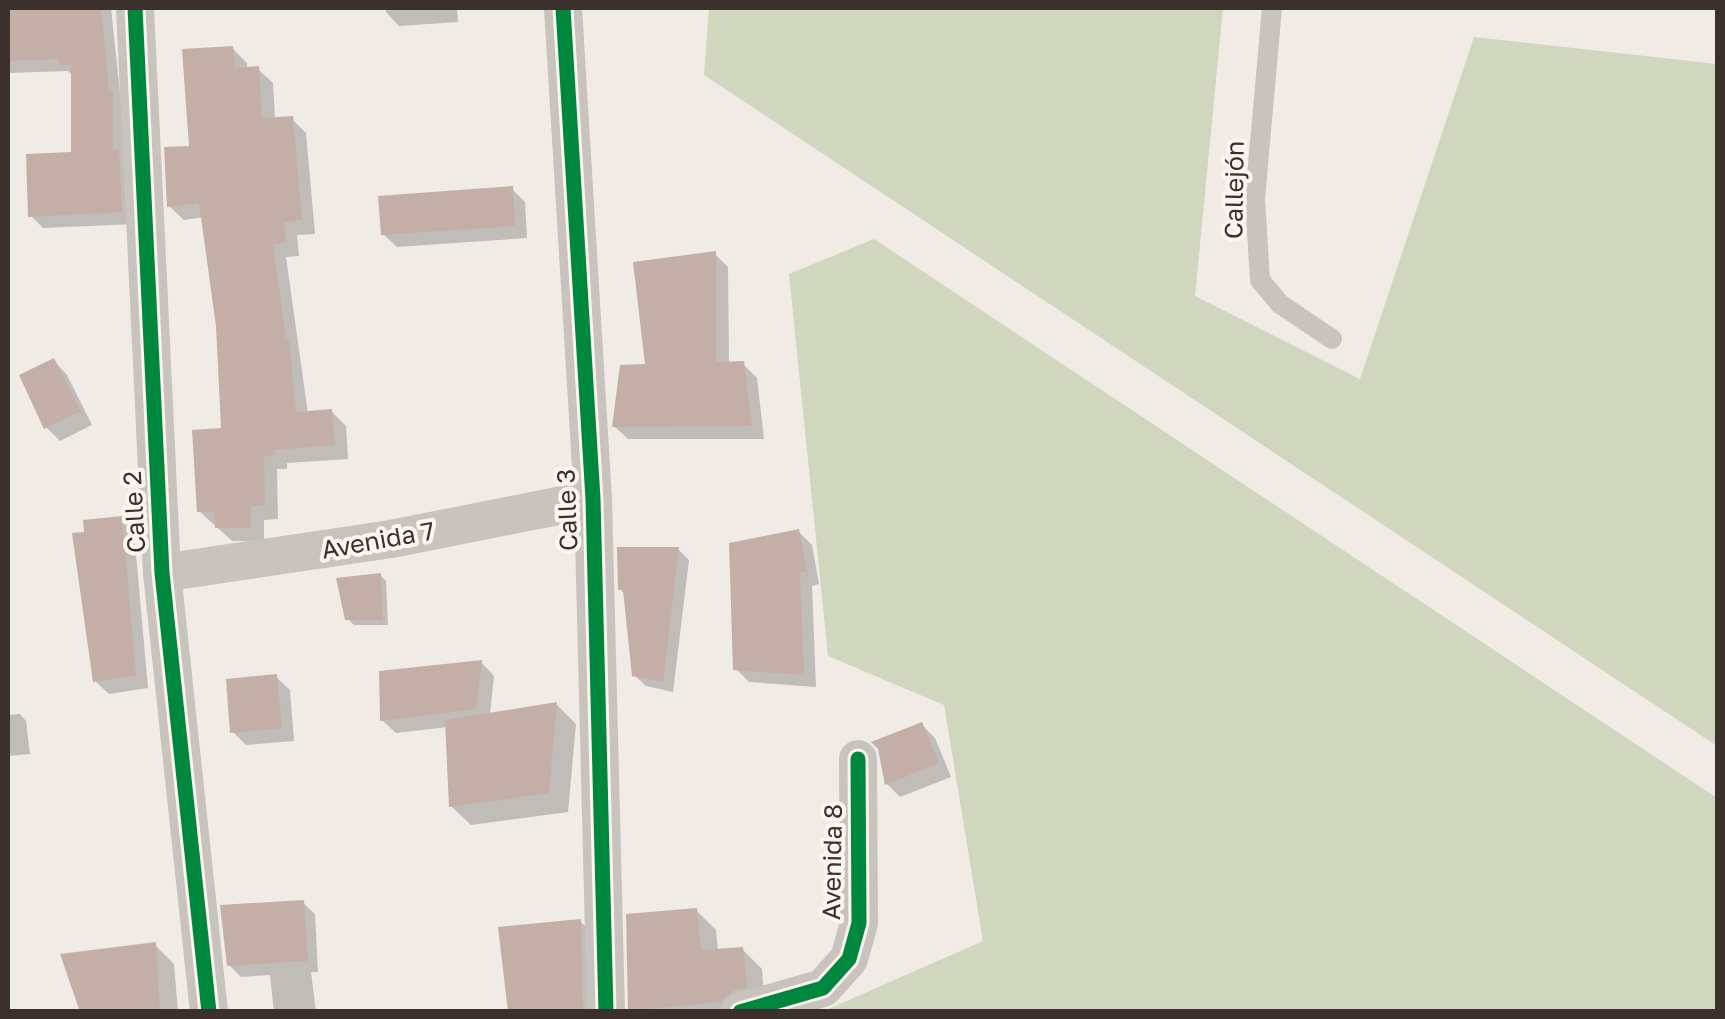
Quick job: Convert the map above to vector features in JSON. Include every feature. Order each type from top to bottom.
[{"type":"street","name":"Calle 2","points":[[136,8],[162,574],[209,1012]]},
{"type":"street","name":"Calle 3","points":[[563,8],[593,499],[606,1012]]},
{"type":"street","name":"Avenida 7","points":[[162,574],[391,539],[593,499]]},
{"type":"street","name":"Avenida 8","points":[[740,1012],[823,988],[850,959],[859,923],[858,759]]},
{"type":"lane","name":"Callejón","points":[[1272,8],[1255,199],[1260,280],[1280,304],[1332,340]]},
{"type":"green space","points":[[709,8],[1223,8],[1195,296],[1360,379],[1474,37],[1717,64],[1717,746],[704,75]]},
{"type":"green space","points":[[874,239],[1717,798],[1717,1011],[824,1011],[983,941],[944,705],[828,656],[789,274]]},
{"type":"building","points":[[8,8],[101,8],[109,91],[113,91],[113,150],[119,149],[122,212],[28,217],[26,154],[71,152],[71,64],[59,66],[58,59],[8,61]]},
{"type":"building","points":[[233,46],[235,68],[259,66],[262,118],[293,116],[302,220],[284,222],[286,242],[273,244],[289,338],[296,412],[332,409],[335,445],[274,450],[274,455],[264,456],[265,505],[251,506],[251,528],[215,528],[215,512],[197,512],[192,430],[221,428],[216,326],[199,203],[167,207],[164,147],[189,146],[182,49]]},
{"type":"building","points":[[513,186],[515,226],[381,235],[378,196]]},
{"type":"building","points":[[716,251],[716,362],[744,361],[752,426],[612,427],[620,365],[645,364],[633,262]]},
{"type":"building","points":[[54,358],[80,411],[44,429],[19,375]]},
{"type":"building","points":[[122,516],[136,675],[93,682],[72,533],[84,532],[83,520]]},
{"type":"building","points":[[799,529],[807,571],[800,573],[804,675],[733,670],[729,543]]},
{"type":"building","points":[[617,547],[679,547],[663,682],[632,676],[623,590],[618,590]]},
{"type":"building","points":[[381,573],[383,620],[345,620],[336,578]]},
{"type":"building","points":[[482,660],[476,709],[380,721],[379,671]]},
{"type":"building","points":[[277,674],[282,728],[230,733],[226,679]]},
{"type":"building","points":[[557,702],[549,793],[449,807],[445,720]]},
{"type":"building","points":[[922,722],[939,763],[885,785],[878,749],[871,742]]},
{"type":"building","points":[[304,900],[308,961],[227,966],[220,905]]},
{"type":"building","points":[[697,908],[701,950],[743,947],[747,987],[733,991],[720,1002],[628,1011],[626,914]]},
{"type":"building","points":[[581,919],[583,1012],[508,1012],[498,927]]},
{"type":"building","points":[[156,942],[160,1012],[80,1012],[60,954]]},
{"type":"cycle path","points":[[135,8],[162,573],[209,1012]]},
{"type":"cycle path","points":[[563,8],[593,499],[606,1012]]},
{"type":"cycle path","points":[[740,1012],[823,988],[849,959],[859,923],[858,759]]}]
